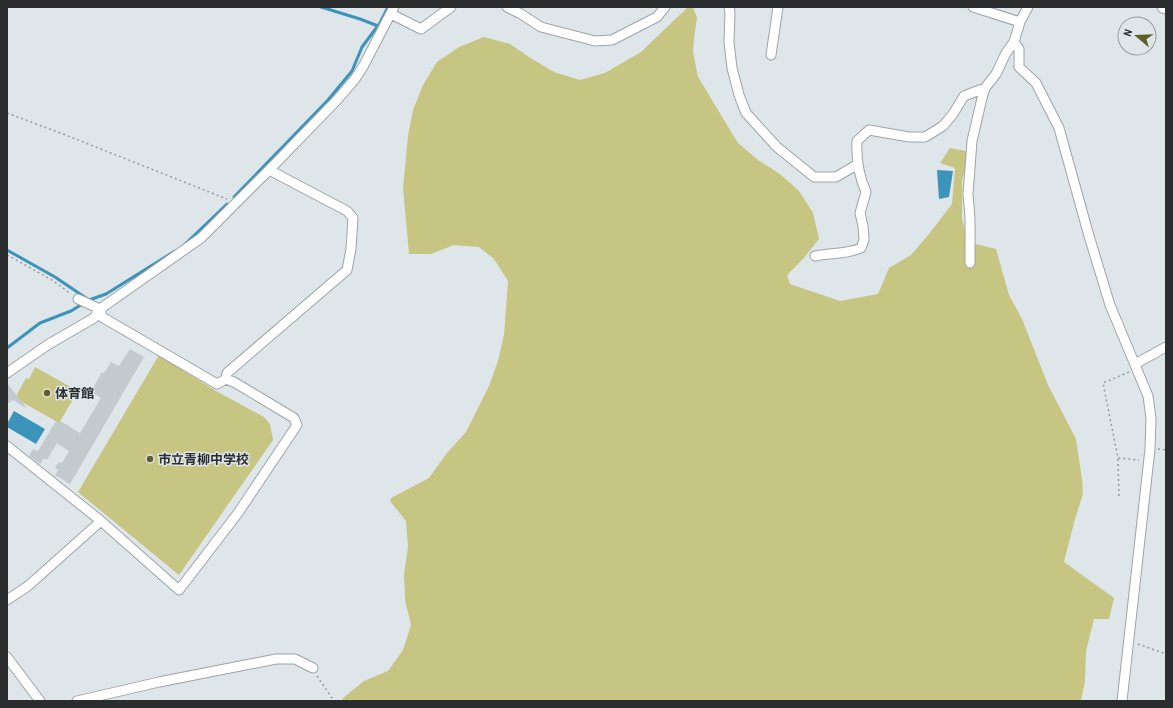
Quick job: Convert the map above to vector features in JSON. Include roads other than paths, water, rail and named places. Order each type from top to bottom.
[{"type":"street","points":[[7,373],[49,344],[94,318],[100,309],[202,238],[337,100],[355,79],[393,10],[421,29],[451,7]]},
{"type":"street","points":[[507,7],[521,14],[541,28],[595,41],[612,40],[657,17],[665,7]]},
{"type":"street","points":[[729,7],[729,42],[732,68],[739,95],[746,113],[777,147],[814,177],[836,177],[858,164]]},
{"type":"street","points":[[771,55],[778,7]]},
{"type":"street","points":[[973,7],[1020,22]]},
{"type":"street","points":[[970,263],[970,218],[968,194],[972,141],[985,88],[996,74],[1006,53],[1014,42],[1020,22],[1028,7]]},
{"type":"street","points":[[1014,42],[1019,48],[1019,67],[1036,83],[1059,128],[1066,149],[1071,176],[1105,289],[1148,396],[1151,418],[1149,460],[1122,701]]},
{"type":"street","points":[[815,256],[838,252],[852,252],[861,248],[864,240],[860,213],[866,192],[862,182],[856,155],[857,141],[869,130],[909,137],[925,137],[943,126],[953,114],[964,96],[985,88]]},
{"type":"street","points":[[226,379],[227,373],[346,270],[351,249],[353,218],[347,211],[270,169]]},
{"type":"street","points":[[78,299],[100,309]]},
{"type":"street","points":[[7,446],[100,521],[179,590],[238,513],[297,425],[294,418],[234,382],[226,379],[217,384],[102,317],[100,309]]},
{"type":"street","points":[[1136,366],[1166,347]]},
{"type":"street","points":[[7,600],[28,586],[100,521]]},
{"type":"street","points":[[7,657],[40,701]]},
{"type":"street","points":[[77,701],[159,682],[276,660],[295,659],[313,668]]},
{"type":"water","points":[[937,170],[953,171],[949,197],[939,199]]},
{"type":"water","points":[[14,411],[45,429],[36,444],[7,427],[7,424]]},
{"type":"waterway","points":[[321,7],[378,26]]},
{"type":"waterway","points":[[234,197],[328,100],[352,71],[362,47],[380,23],[388,7]]},
{"type":"waterway","points":[[182,247],[227,204]]},
{"type":"waterway","points":[[7,250],[55,277],[89,300]]},
{"type":"waterway","points":[[7,348],[40,323],[71,311],[89,300],[106,294],[175,251]]},
{"type":"place","name":"体育館","points":[[47,393]]},
{"type":"place","name":"市立青柳中学校","points":[[150,459]]}]
